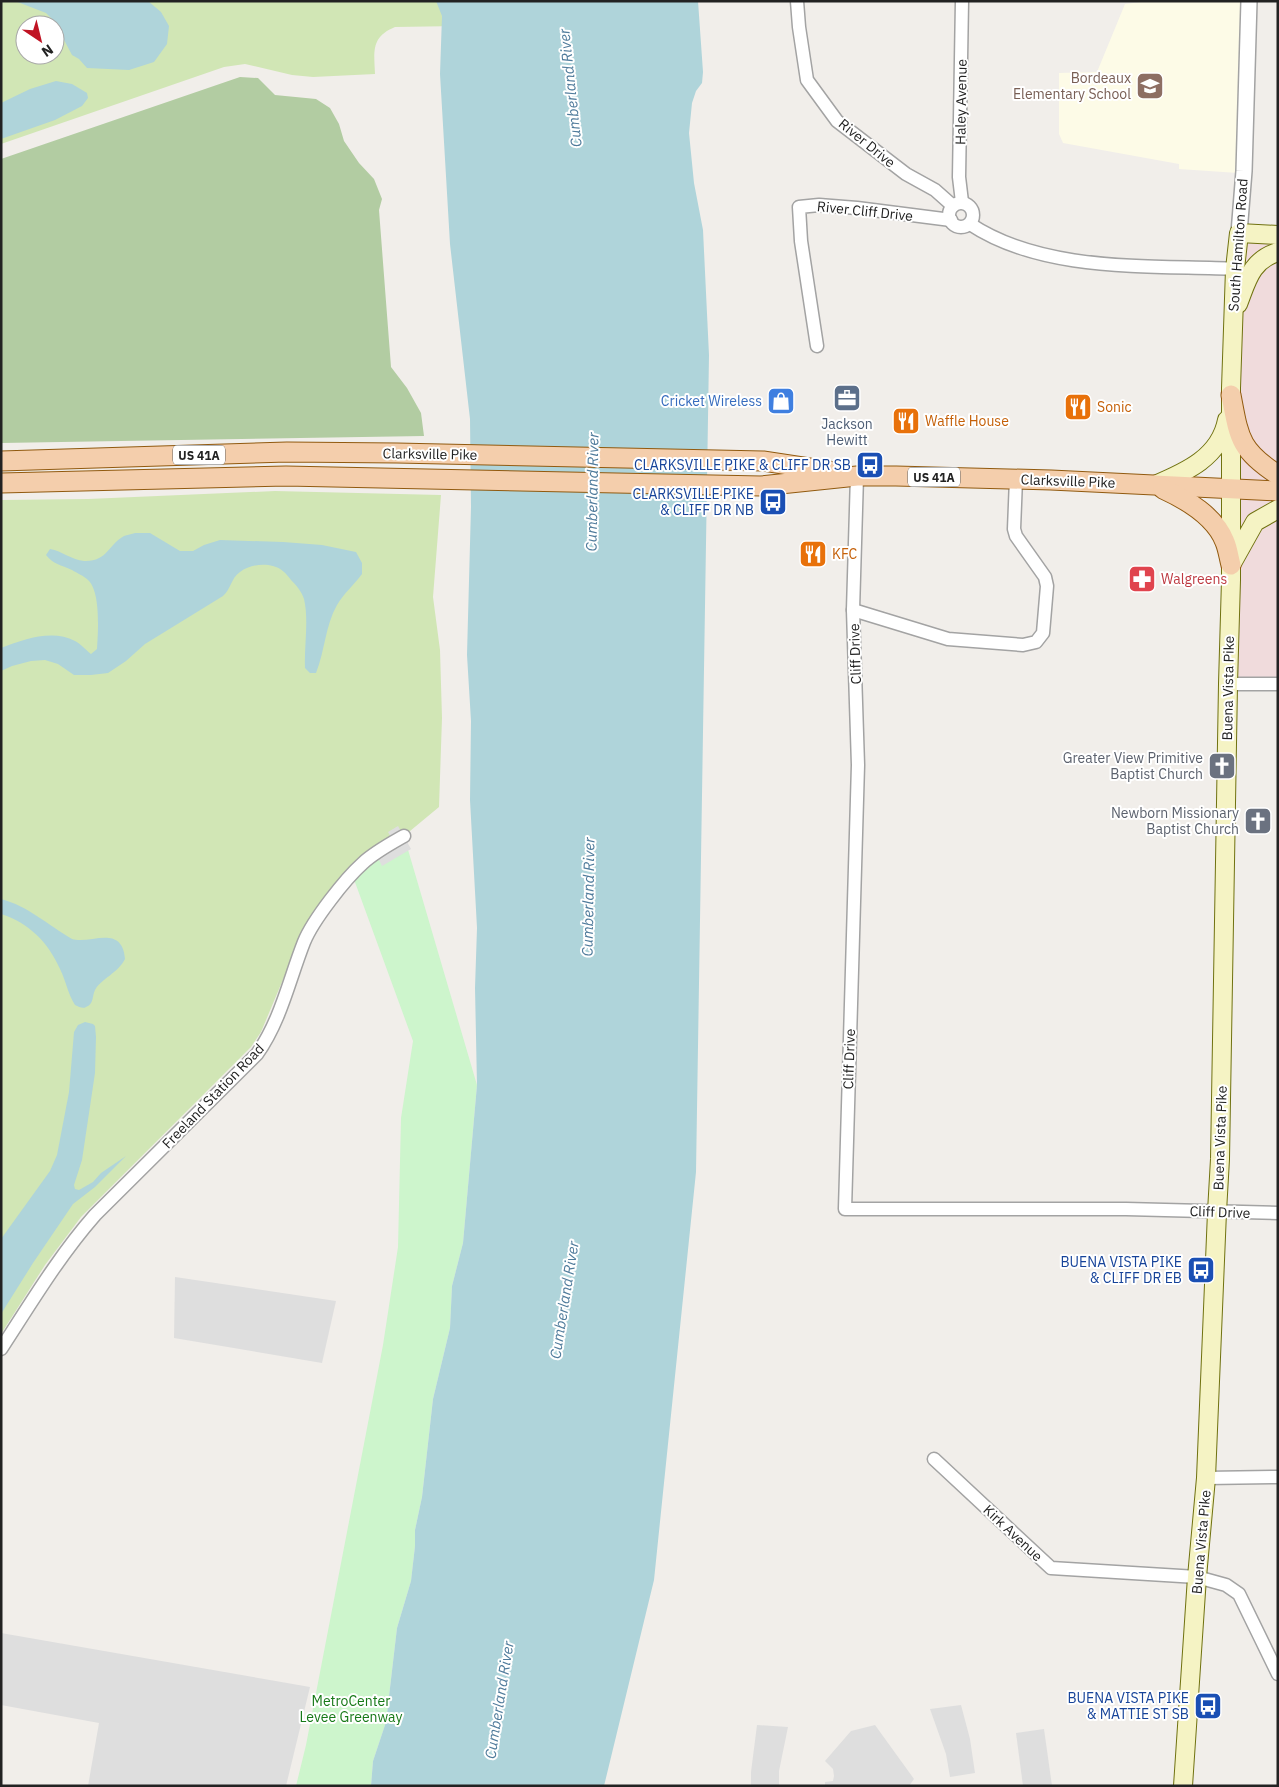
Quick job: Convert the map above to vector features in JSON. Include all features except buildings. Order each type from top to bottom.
[{"type":"main road","points":[[1238,232],[1278,235]]},
{"type":"main road","name":"South Hamilton Road","points":[[1230,489],[1231,395],[1238,232]]},
{"type":"main road","points":[[1234,316],[1248,278],[1254,268],[1263,258],[1278,252]]},
{"type":"main road","points":[[1231,395],[1239,434],[1248,452],[1262,465],[1278,475]]},
{"type":"main road","points":[[1155,485],[1185,472],[1214,450],[1225,430],[1231,395]]},
{"type":"main road","name":"Clarksville Pike","points":[[1,461],[287,452],[397,453],[762,461],[857,476]]},
{"type":"main road","name":"Clarksville Pike","points":[[1,483],[286,476],[761,486],[857,476],[1016,479],[1278,491]]},
{"type":"main road","points":[[1155,485],[1192,504],[1212,523],[1226,542],[1231,565]]},
{"type":"main road","name":"Buena Vista Pike","points":[[1183,1786],[1197,1577],[1206,1478],[1221,1130],[1231,565],[1230,489]]},
{"type":"main road","points":[[1231,565],[1255,522],[1278,509]]},
{"type":"street","name":"River Drive","points":[[797,1],[807,80],[837,121],[906,174],[958,204]]},
{"type":"street","name":"Haley Avenue","points":[[958,204],[962,1]]},
{"type":"street","name":"South Hamilton Road","points":[[1238,232],[1244,171],[1249,1]]},
{"type":"street","points":[[970,224],[973,218],[973,210],[968,204],[958,204],[949,214],[950,220],[954,224],[960,227],[970,224],[1003,242],[1024,250],[1057,257],[1116,264],[1235,269]]},
{"type":"street","name":"River Cliff Drive","points":[[817,346],[801,241],[799,207],[819,205],[857,208],[950,220]]},
{"type":"street","name":"Cliff Drive","points":[[857,476],[853,610],[858,764],[845,1209],[1126,1209],[1278,1213]]},
{"type":"street","points":[[853,610],[948,638],[1023,645],[1036,642],[1043,632],[1047,586],[1045,577],[1016,536],[1014,529],[1016,479]]},
{"type":"street","points":[[1228,684],[1278,684]]},
{"type":"street","name":"Freeland Station Road","points":[[1,1349],[51,1270],[75,1238],[95,1215],[257,1054],[268,1039],[277,1021],[305,941],[315,922],[363,863],[375,853],[404,836]]},
{"type":"street","name":"Kirk Avenue","points":[[934,1459],[1050,1568],[1197,1577],[1226,1585],[1239,1594],[1278,1674]]},
{"type":"street","points":[[1206,1478],[1278,1477]]},
{"type":"shaded area","name":"Bordeaux Elementary School","points":[[1150,1],[1243,1],[1238,173],[1179,169],[1179,164],[1063,143],[1059,134],[1059,73],[1097,72],[1125,4]]},
{"type":"shaded area","points":[[1239,233],[1278,235],[1278,684],[1228,684]]},
{"type":"shaded area","points":[[398,826],[411,849],[382,866],[378,858],[396,847],[388,832]]},
{"type":"shaded area","points":[[175,1277],[336,1301],[322,1363],[174,1338]]},
{"type":"shaded area","points":[[1,1633],[310,1687],[286,1786],[88,1786],[99,1723],[1,1705]]},
{"type":"shaded area","points":[[961,1705],[970,1739],[975,1773],[950,1777],[946,1754],[930,1709]]},
{"type":"shaded area","points":[[757,1725],[788,1727],[779,1771],[779,1786],[751,1786]]},
{"type":"shaded area","points":[[875,1725],[914,1779],[909,1786],[825,1786],[825,1782],[833,1781],[834,1776],[833,1769],[825,1761],[851,1731]]},
{"type":"shaded area","points":[[1044,1729],[1052,1786],[1023,1786],[1016,1733]]},
{"type":"green space","points":[[1,1],[455,1],[459,26],[395,27],[382,35],[376,46],[375,74],[313,77],[292,75],[245,64],[224,67],[1,144]]},
{"type":"green space","points":[[240,77],[258,78],[275,95],[316,99],[330,108],[339,124],[344,141],[359,163],[374,179],[382,199],[379,210],[391,367],[407,388],[421,413],[424,436],[1,443],[1,159]]},
{"type":"green space","points":[[275,491],[441,495],[433,597],[440,650],[442,718],[439,807],[404,836],[352,874],[305,927],[261,1032],[251,1047],[81,1217],[45,1265],[1,1334],[1,500],[88,499]]},
{"type":"green space","name":"MetroCenter Levee Greenway","points":[[404,836],[477,1085],[463,1243],[452,1286],[450,1328],[433,1399],[422,1497],[415,1530],[411,1581],[397,1628],[386,1722],[373,1761],[371,1786],[296,1786],[306,1745],[383,1345],[398,1247],[401,1118],[413,1041],[352,874]]},
{"type":"water","points":[[15,1],[148,1],[161,12],[169,26],[167,44],[154,62],[129,70],[87,68],[79,59],[72,55],[65,42],[65,15],[48,15]]},
{"type":"water","name":"Cumberland River","points":[[436,1],[698,1],[703,72],[702,83],[696,91],[692,103],[689,133],[694,183],[703,230],[709,355],[696,1172],[654,1580],[604,1786],[371,1786],[373,1761],[386,1722],[397,1628],[411,1581],[415,1530],[422,1497],[433,1399],[450,1328],[452,1286],[463,1243],[477,1085],[475,988],[477,928],[470,800],[471,721],[467,655],[471,507],[470,419],[450,244],[440,74],[442,16]]},
{"type":"water","points":[[56,81],[72,84],[87,93],[88,98],[82,106],[55,120],[1,139],[1,103],[30,89]]},
{"type":"water","points":[[135,533],[150,533],[180,551],[193,551],[220,540],[322,545],[356,552],[362,563],[362,574],[337,605],[333,613],[316,673],[310,673],[305,668],[306,616],[303,596],[297,586],[283,571],[269,565],[256,565],[240,572],[223,596],[145,644],[126,661],[108,673],[74,675],[58,664],[45,660],[31,661],[1,671],[1,648],[19,641],[57,636],[75,641],[91,654],[97,649],[98,613],[92,586],[85,577],[54,562],[46,555],[50,549],[80,560],[92,561],[103,556],[124,536]]},
{"type":"water","points":[[1,899],[29,911],[72,939],[112,938],[123,948],[125,959],[118,968],[101,982],[94,992],[89,1006],[82,1008],[75,1005],[50,950],[29,928],[1,914]]},
{"type":"water","points":[[85,1022],[95,1026],[95,1073],[82,1160],[74,1185],[75,1189],[79,1190],[93,1182],[101,1173],[126,1156],[95,1187],[73,1204],[1,1314],[1,1239],[50,1171],[57,1155],[69,1092],[74,1032],[78,1025]]},
{"type":"place","name":"Bordeaux Elementary School","points":[[1150,86]]},
{"type":"place","name":"Jackson Hewitt","points":[[847,398]]},
{"type":"place","name":"Cricket Wireless","points":[[781,401]]},
{"type":"place","name":"Sonic","points":[[1078,407]]},
{"type":"place","name":"Waffle House","points":[[906,421]]},
{"type":"place","name":"CLARKSVILLE PIKE & CLIFF DR SB","points":[[870,465]]},
{"type":"place","name":"CLARKSVILLE PIKE & CLIFF DR NB","points":[[773,502]]},
{"type":"place","name":"KFC","points":[[813,554]]},
{"type":"place","name":"Walgreens","points":[[1142,579]]},
{"type":"place","name":"Greater View Primitive Baptist Church","points":[[1222,766]]},
{"type":"place","name":"Newborn Missionary Baptist Church","points":[[1258,821]]},
{"type":"place","name":"BUENA VISTA PIKE & CLIFF DR EB","points":[[1201,1270]]},
{"type":"place","name":"BUENA VISTA PIKE & MATTIE ST SB","points":[[1208,1706]]}]
